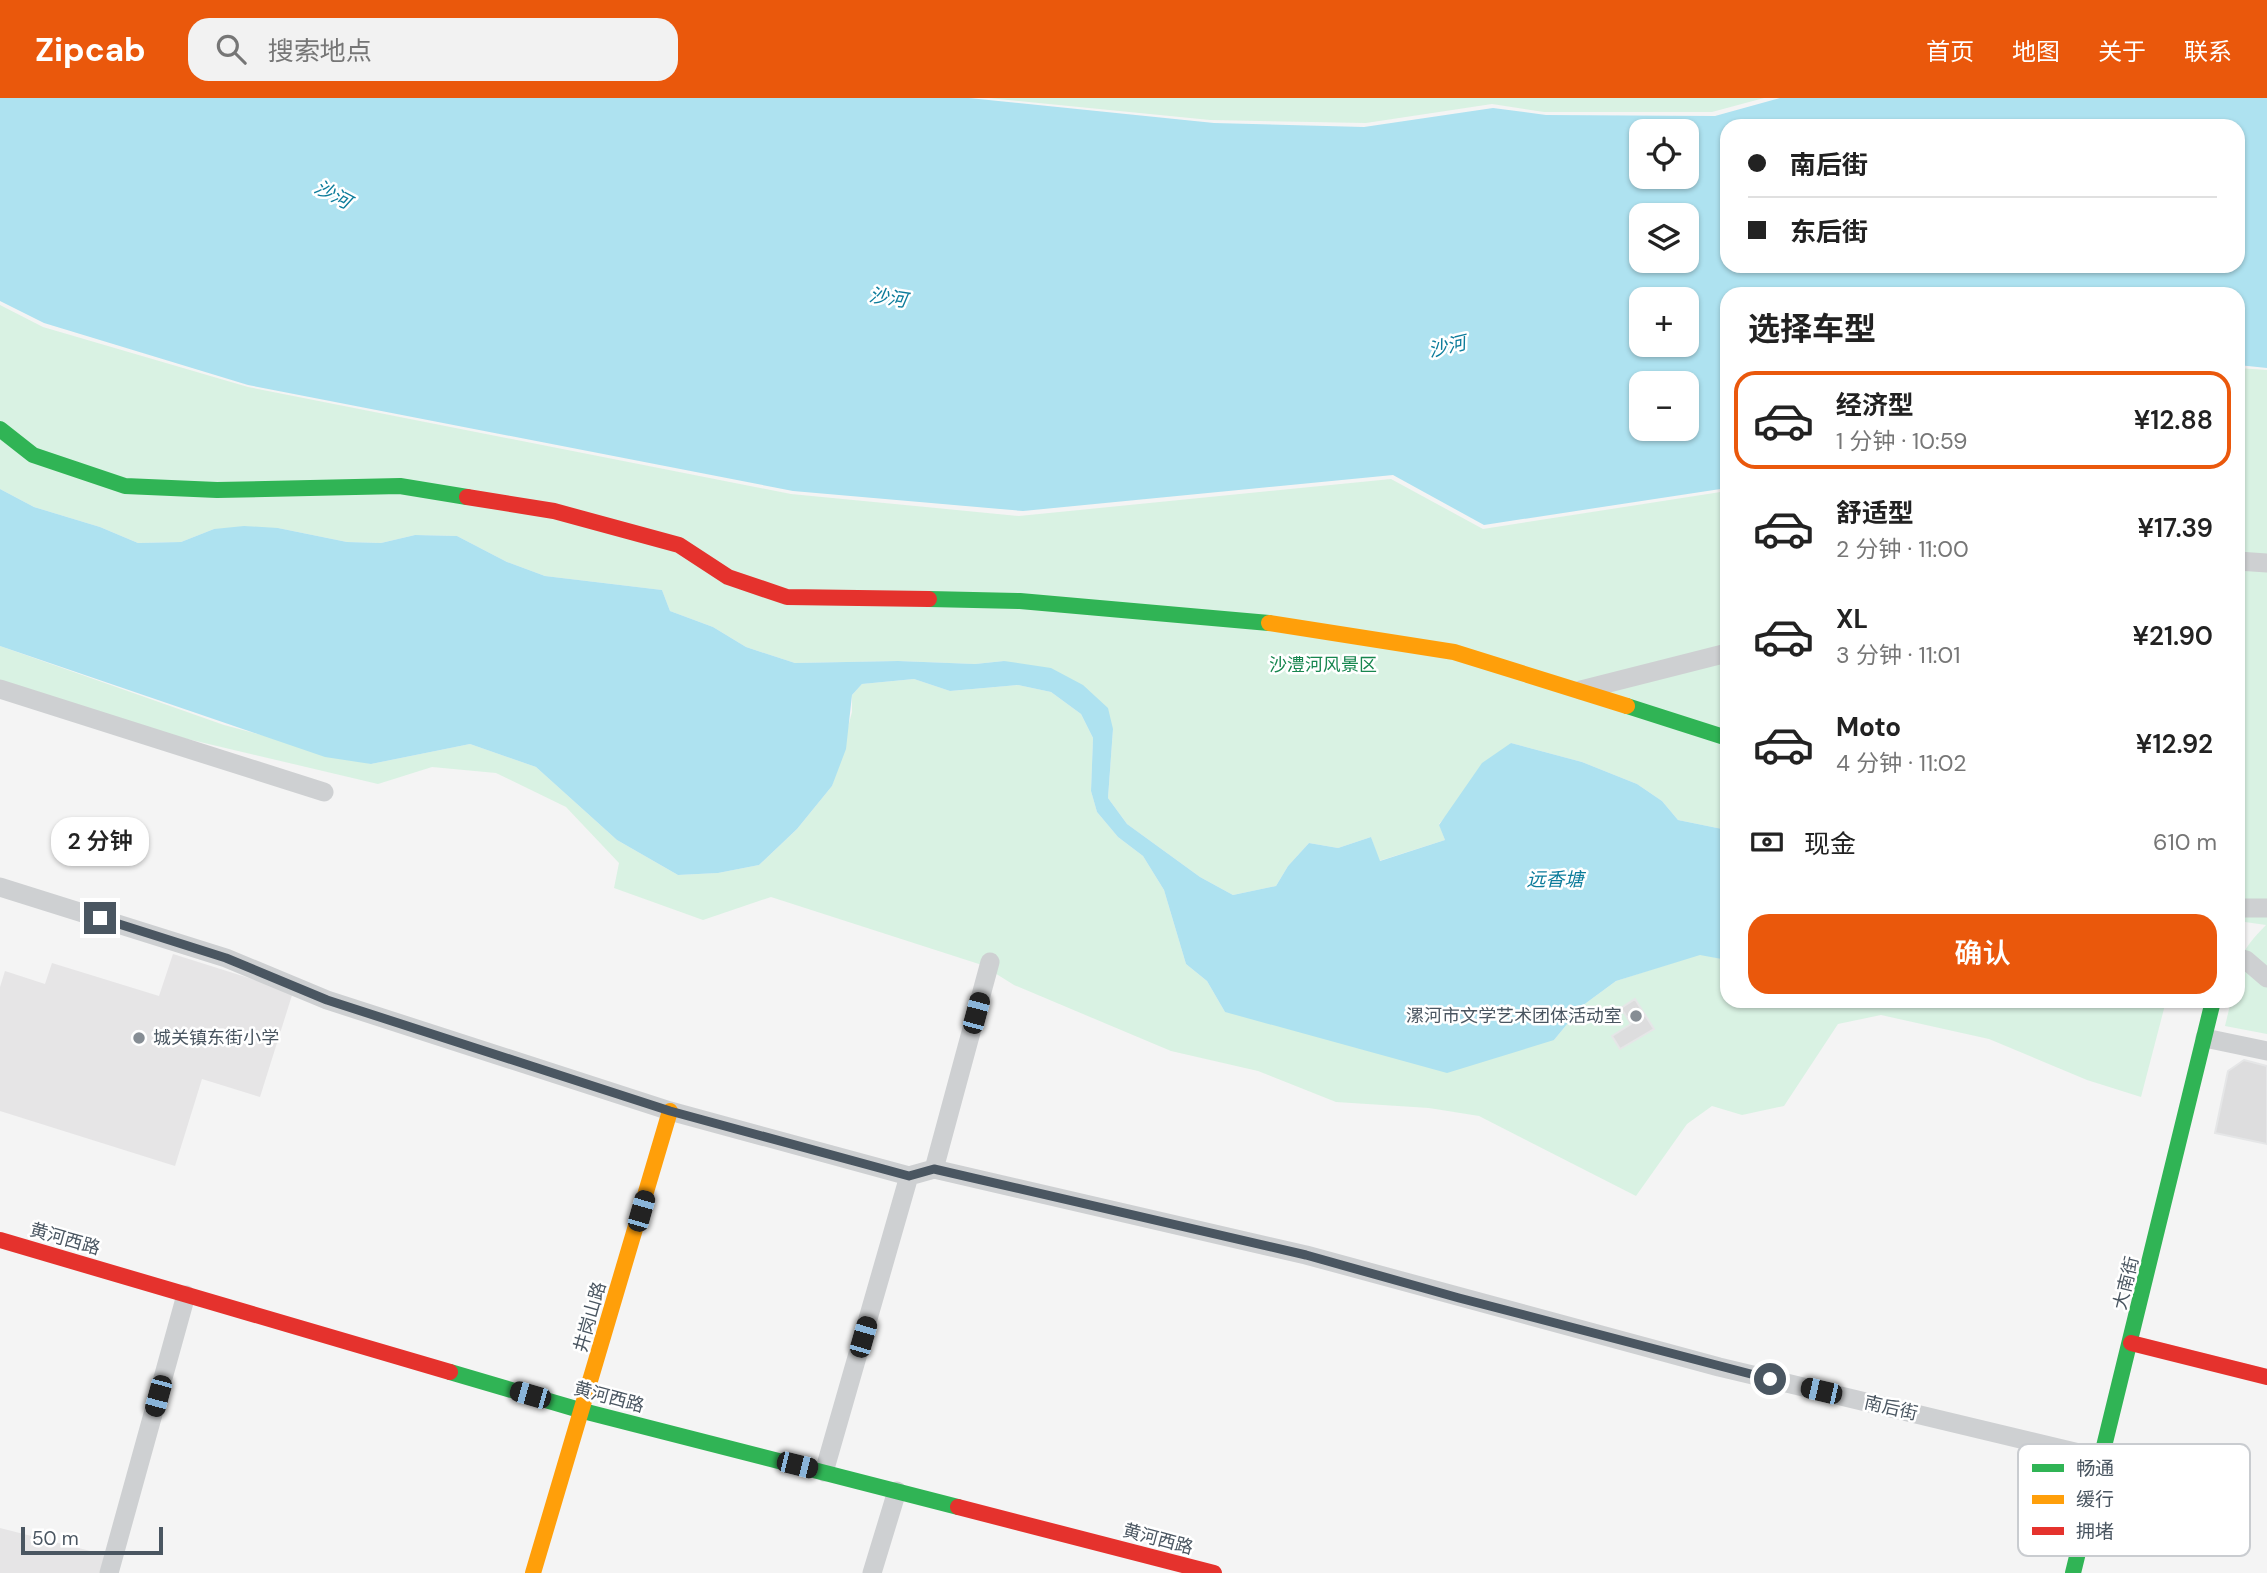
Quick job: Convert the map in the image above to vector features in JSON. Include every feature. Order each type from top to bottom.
[{"type":"street","points":[[0,429],[33,456],[125,486],[216,490],[401,486],[554,511],[679,545],[728,577],[787,597],[1020,601],[1247,620],[1442,649],[1581,690],[1720,736]]},
{"type":"street","points":[[2245,561],[2267,563]]},
{"type":"street","points":[[1581,690],[1720,655]]},
{"type":"street","points":[[0,689],[324,792]]},
{"type":"street","points":[[0,887],[226,958],[327,1000],[670,1111],[909,1176],[824,1472]]},
{"type":"street","points":[[2245,908],[2267,908]]},
{"type":"street","points":[[2245,960],[2267,978]]},
{"type":"street","points":[[934,1169],[989,962]]},
{"type":"street","name":"大南街","points":[[2105,1444],[2211,1008]]},
{"type":"street","points":[[2205,1038],[2267,1051]]},
{"type":"street","name":"井岗山路","points":[[533,1573],[670,1111]]},
{"type":"street","name":"南后街","points":[[909,1176],[934,1169],[1306,1255],[1719,1367],[2042,1444]]},
{"type":"street","name":"黄河西路","points":[[0,1240],[583,1411],[1214,1573]]},
{"type":"street","points":[[109,1573],[186,1295]]},
{"type":"street","points":[[2131,1343],[2267,1377]]},
{"type":"street","points":[[872,1573],[897,1491]]},
{"type":"shaded area","name":"城关镇东街小学","points":[[173,954],[293,992],[260,1097],[202,1079],[175,1166],[0,1111],[0,987],[5,971],[45,984],[52,963],[159,996]]},
{"type":"shaded area","points":[[0,1528],[106,1555],[101,1573],[0,1573]]},
{"type":"green space","points":[[989,98],[1764,98],[1712,112],[1544,112],[1492,104],[1366,123],[1210,120]]},
{"type":"green space","name":"沙澧河风景区","points":[[0,305],[43,327],[248,387],[791,494],[1019,516],[1391,479],[1483,529],[1720,492],[1720,829],[1678,820],[1662,801],[1637,784],[1582,762],[1511,743],[1439,824],[1445,840],[1379,861],[1371,837],[1338,848],[1309,843],[1288,866],[1276,886],[1233,895],[1200,877],[1127,824],[1108,798],[1113,729],[1004,661],[975,664],[898,661],[795,663],[746,647],[713,627],[670,611],[662,590],[545,576],[507,562],[457,536],[415,535],[381,543],[347,542],[278,528],[214,529],[181,542],[138,543],[100,527],[34,507],[0,489]]},
{"type":"green space","points":[[2245,368],[2267,370],[2267,1034],[2225,1026],[2229,1008],[2245,1008],[2245,950],[2266,925],[2245,922]]},
{"type":"green space","points":[[0,646],[224,725],[371,764],[470,744],[536,767],[617,840],[678,875],[718,873],[759,865],[797,829],[832,786],[852,712],[852,695],[862,684],[914,679],[950,691],[1018,685],[1051,692],[1081,714],[1093,738],[1091,791],[1097,812],[1118,837],[1143,856],[1164,890],[1186,964],[1207,981],[1225,1012],[1554,1040],[1582,1006],[1616,981],[1700,954],[1720,958],[1720,1008],[2164,1008],[2141,1097],[2087,1080],[1989,1039],[1881,1015],[1838,1024],[1784,1106],[1742,1115],[1712,1106],[1687,1124],[1636,1196],[1479,1116],[1429,1108],[1336,1102],[1258,1071],[1171,1051],[1014,985],[982,965],[771,897],[703,920],[614,888],[619,863],[566,807],[496,773],[432,767],[378,784],[179,737],[0,680]]},
{"type":"water","name":"沙河","points":[[0,98],[969,98],[1214,123],[1364,127],[1493,108],[1546,115],[1715,116],[1780,98],[2267,98],[2267,368],[2245,366],[2245,287],[1720,287],[1720,489],[1484,525],[1393,475],[1023,511],[793,491],[248,385],[44,323],[0,301]]},
{"type":"water","name":"远香塘","points":[[0,489],[34,507],[100,527],[138,543],[181,542],[214,529],[244,526],[278,528],[347,542],[381,543],[415,535],[457,536],[507,562],[545,576],[662,590],[670,611],[713,627],[746,647],[795,663],[898,661],[975,664],[1004,661],[1051,668],[1083,685],[1108,708],[1113,729],[1108,798],[1127,824],[1200,877],[1233,895],[1276,886],[1288,866],[1309,843],[1338,848],[1371,837],[1380,861],[1445,840],[1439,825],[1482,763],[1511,743],[1582,762],[1637,784],[1662,801],[1678,820],[1720,829],[1720,959],[1700,955],[1616,981],[1582,1006],[1554,1040],[1447,1073],[1225,1012],[1207,981],[1186,964],[1164,890],[1143,856],[1118,837],[1097,812],[1091,791],[1093,738],[1081,714],[1051,692],[1018,685],[950,691],[914,679],[862,684],[852,695],[846,749],[832,786],[797,829],[759,865],[718,873],[678,875],[617,840],[536,767],[470,744],[371,764],[325,757],[0,646]]},
{"type":"building","name":"漯河市文学艺术团体活动室","points":[[1635,999],[1654,1029],[1620,1049],[1612,1036],[1631,1024],[1621,1008]]},
{"type":"building","points":[[2244,1060],[2267,1066],[2267,1144],[2215,1133],[2228,1071]]},
{"type":"traffic: fast","points":[[0,429],[33,455],[125,486],[217,490],[400,486],[467,497]]},
{"type":"traffic: fast","points":[[929,599],[1020,601],[1269,623]]},
{"type":"traffic: fast","points":[[1627,706],[1720,736]]},
{"type":"traffic: fast","points":[[2105,1444],[2211,1008]]},
{"type":"traffic: fast","points":[[450,1372],[583,1411],[958,1507]]},
{"type":"traffic: fast","points":[[2073,1573],[2077,1556]]},
{"type":"traffic: slow","points":[[1269,623],[1454,652],[1627,706]]},
{"type":"traffic: slow","points":[[533,1573],[670,1111]]},
{"type":"traffic: jam","points":[[467,497],[554,511],[679,545],[728,577],[787,597],[929,599]]},
{"type":"traffic: jam","points":[[0,1240],[450,1372]]},
{"type":"traffic: jam","points":[[2131,1343],[2267,1377]]},
{"type":"traffic: jam","points":[[958,1507],[1214,1573]]},
{"type":"place","name":"漯河市文学艺术团体活动室","points":[[1636,1016]]},
{"type":"place","name":"城关镇东街小学","points":[[139,1038]]},
{"type":"route","points":[[100,918],[226,958],[327,1000],[670,1111],[909,1176],[934,1169],[1306,1255],[1770,1379]]}]
